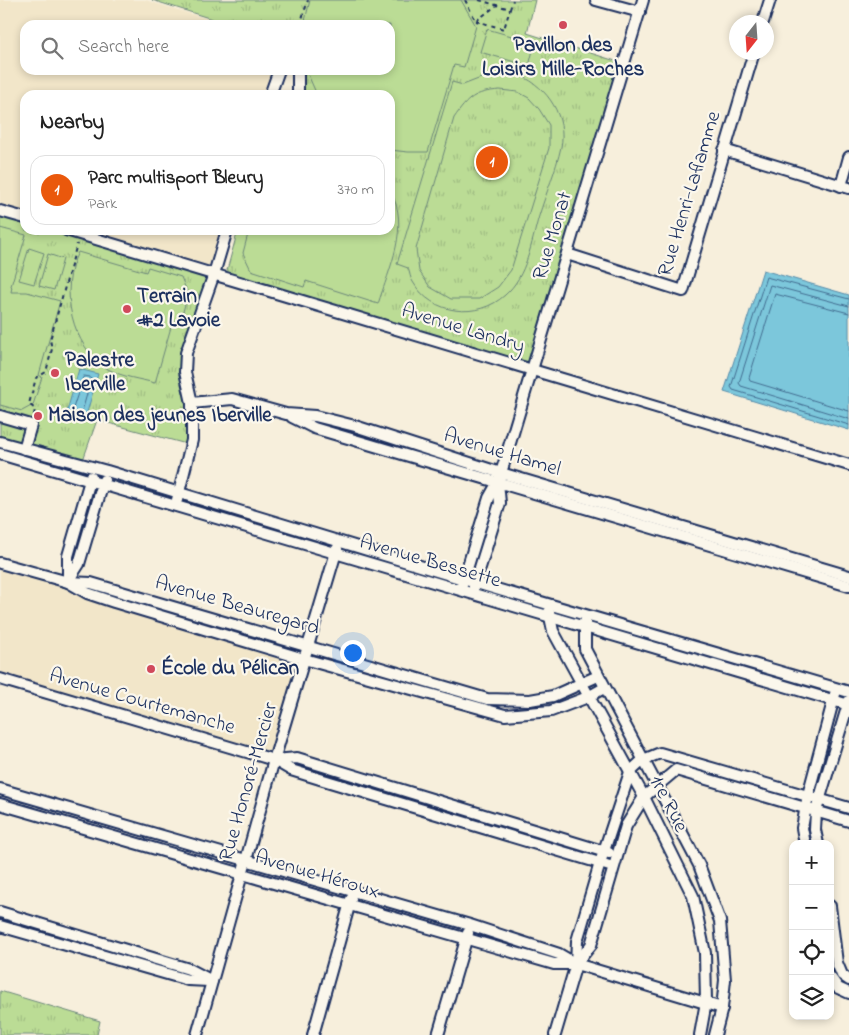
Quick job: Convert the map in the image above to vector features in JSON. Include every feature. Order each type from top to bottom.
[{"type":"street","points":[[596,0],[640,12]]},
{"type":"street","name":"Rue Monat","points":[[460,590],[489,498],[500,478],[643,0]]},
{"type":"street","points":[[765,15],[770,0]]},
{"type":"street","name":"Rue Henri-Laflamme","points":[[567,254],[683,290],[752,60]]},
{"type":"street","points":[[272,90],[277,75]]},
{"type":"street","points":[[298,75],[298,90]]},
{"type":"street","points":[[724,150],[845,187],[849,157]]},
{"type":"street","points":[[0,210],[20,216]]},
{"type":"street","name":"Avenue Landry","points":[[83,235],[849,464]]},
{"type":"street","points":[[176,506],[192,440],[192,403],[185,372],[186,353],[226,235]]},
{"type":"street","name":"Avenue Hamel","points":[[192,403],[232,399],[286,414],[315,416],[355,426],[500,478],[703,538],[849,586]]},
{"type":"street","points":[[0,416],[31,425],[24,449]]},
{"type":"street","name":"Avenue Bessette","points":[[0,442],[107,471],[476,583],[849,692]]},
{"type":"street","name":"Avenue Bessette","points":[[0,454],[833,701],[849,704]]},
{"type":"street","points":[[68,582],[68,556],[93,467]]},
{"type":"street","points":[[68,582],[79,564],[107,471]]},
{"type":"street","name":"Rue Monat","points":[[472,594],[500,503],[500,478]]},
{"type":"street","name":"Avenue Hamel","points":[[703,538],[849,576]]},
{"type":"street","name":"Rue Honoré-Mercier","points":[[197,1035],[274,760],[339,541]]},
{"type":"street","name":"Avenue Beauregard","points":[[0,563],[68,582],[87,593],[114,602],[304,659],[505,715],[551,711],[588,697],[604,688]]},
{"type":"street","name":"Avenue Beauregard","points":[[68,582],[91,582],[487,699],[530,700],[553,696],[598,676]]},
{"type":"street","name":"1re Rue","points":[[549,604],[549,617],[553,632],[644,797],[693,896],[705,953],[706,1002],[700,1035]]},
{"type":"street","name":"1re Rue","points":[[586,615],[585,649],[699,865],[720,921],[725,980],[722,1008],[715,1035]]},
{"type":"street","points":[[716,666],[719,654]]},
{"type":"street","name":"Avenue Courtemanche","points":[[0,679],[274,760],[291,770],[614,867]]},
{"type":"street","points":[[817,840],[808,795],[837,688]]},
{"type":"street","points":[[448,699],[453,689]]},
{"type":"street","points":[[804,840],[802,828],[818,799],[849,704]]},
{"type":"street","points":[[555,1035],[576,964],[577,941],[600,863],[630,772],[643,760],[660,753],[849,808]]},
{"type":"street","name":"Avenue Courtemanche","points":[[274,760],[297,758],[617,855]]},
{"type":"street","points":[[576,964],[590,946],[626,826],[644,797],[676,770],[849,821]]},
{"type":"street","name":"Avenue Héroux","points":[[0,789],[470,925],[559,954],[576,964],[722,1008]]},
{"type":"street","points":[[432,812],[435,800]]},
{"type":"street","name":"Avenue Héroux","points":[[0,804],[554,964],[576,964]]},
{"type":"street","points":[[74,825],[77,811]]},
{"type":"street","points":[[313,1035],[353,892]]},
{"type":"street","points":[[406,920],[408,908]]},
{"type":"street","points":[[0,912],[189,969],[212,981]]},
{"type":"street","points":[[438,1035],[470,925]]},
{"type":"street","points":[[0,926],[188,980],[212,981]]},
{"type":"street","points":[[833,930],[837,963],[842,974],[849,980]]},
{"type":"street","points":[[134,965],[138,954]]},
{"type":"street","points":[[834,982],[838,988],[849,993]]},
{"type":"path","points":[[302,20],[308,0]]},
{"type":"path","points":[[464,0],[476,21],[504,29],[513,0]]},
{"type":"path","points":[[479,0],[510,9]]},
{"type":"path","points":[[476,21],[498,5]]},
{"type":"path","points":[[31,425],[35,409],[29,404],[36,378],[46,372],[52,350],[50,340],[80,235]]},
{"type":"shaded area","points":[[0,0],[145,0],[211,20],[20,20],[20,75],[272,75],[267,90],[20,90],[20,217],[0,211]]},
{"type":"shaded area","points":[[83,235],[226,235],[214,274]]},
{"type":"shaded area","name":"École du Pélican","points":[[0,564],[304,659],[274,760],[0,679]]},
{"type":"green space","points":[[152,0],[535,0],[527,33],[622,63],[531,371],[224,281],[237,235],[395,235],[395,90],[303,90],[304,75],[395,75],[395,20],[215,20]]},
{"type":"green space","points":[[310,0],[461,0],[476,26],[464,67],[454,65],[428,152],[395,151],[395,90],[315,90],[308,75],[395,75],[395,20],[305,20]]},
{"type":"green space","points":[[487,29],[529,41],[527,48],[533,50],[529,66],[480,52]]},
{"type":"green space","points":[[502,74],[521,76],[531,81],[547,96],[558,115],[561,125],[561,147],[527,258],[518,278],[505,295],[494,303],[469,311],[456,310],[443,307],[421,293],[413,282],[408,268],[397,264],[452,82],[463,85],[481,78]],"holes":[[[500,90],[518,92],[529,98],[549,125],[549,148],[511,270],[498,287],[479,299],[451,299],[430,287],[419,271],[416,249],[454,118],[463,105],[478,94]]]},
{"type":"green space","points":[[395,202],[396,204],[399,218],[396,247],[378,304],[306,281],[304,287],[251,270],[243,253],[248,235],[395,235]]},
{"type":"green space","points":[[0,211],[20,217],[20,235],[76,235],[207,276],[186,350],[194,446],[97,420],[83,460],[0,438]]},
{"type":"green space","points":[[0,228],[20,233],[20,235],[26,235],[11,286],[11,292],[27,292],[60,301],[39,375],[42,377],[33,405],[22,411],[0,405]]},
{"type":"green space","points":[[29,248],[44,253],[34,284],[19,280]]},
{"type":"green space","name":"Terrain #2 Lavoie","points":[[78,252],[146,272],[148,267],[181,277],[188,294],[180,322],[173,320],[155,383],[113,372],[95,359],[85,347],[77,332],[69,299],[72,267]]},
{"type":"green space","points":[[48,254],[63,259],[54,290],[39,286]]},
{"type":"green space","points":[[0,991],[100,1021],[97,1035],[0,1035]]},
{"type":"water","points":[[763,270],[849,295],[849,430],[724,392]]},
{"type":"water","points":[[79,369],[98,374],[84,423],[65,418]]},
{"type":"place","name":"Pavillon des Loisirs Mille-Roches","points":[[563,25]]},
{"type":"place","name":"Parc multisport Bleury","points":[[492,162]]},
{"type":"place","name":"Terrain #2 Lavoie","points":[[127,309]]},
{"type":"place","name":"Palestre Iberville","points":[[55,373]]},
{"type":"place","name":"Maison des jeunes Iberville","points":[[38,416]]},
{"type":"place","name":"École du Pélican","points":[[151,669]]}]
